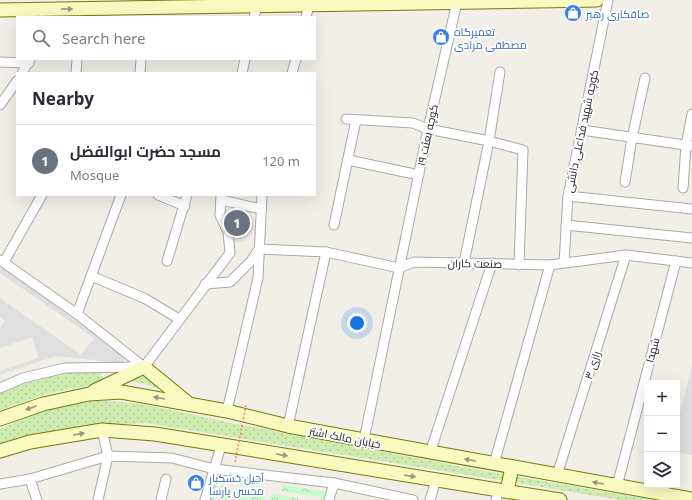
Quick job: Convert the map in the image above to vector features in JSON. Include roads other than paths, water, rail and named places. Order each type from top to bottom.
[{"type":"main road","points":[[0,10],[46,13],[83,13],[147,8],[308,11],[394,2],[596,0]]},
{"type":"main road","points":[[89,394],[144,367],[189,404]]},
{"type":"main road","name":"خیابان مالک اشتر","points":[[0,419],[43,404],[89,394],[121,392],[227,411],[288,426],[692,499]]},
{"type":"main road","points":[[0,451],[30,442],[102,430],[155,434],[436,480],[501,494],[560,500]]},
{"type":"main road","points":[[501,494],[512,467]]},
{"type":"street","name":"کوچه شهید فداعلی دانشی","points":[[564,263],[568,196],[608,0]]},
{"type":"street","name":"کوچه بعثت ۱۹","points":[[364,440],[428,129],[457,2]]},
{"type":"street","points":[[76,72],[77,60]]},
{"type":"street","points":[[140,72],[141,60]]},
{"type":"street","points":[[242,72],[245,60]]},
{"type":"street","points":[[292,72],[296,60]]},
{"type":"street","points":[[0,62],[30,61]]},
{"type":"street","points":[[23,72],[30,61]]},
{"type":"street","points":[[464,263],[500,72]]},
{"type":"street","points":[[625,182],[632,138],[645,78]]},
{"type":"street","points":[[0,105],[16,82]]},
{"type":"street","points":[[683,188],[692,114]]},
{"type":"street","points":[[334,225],[348,160],[351,119],[413,123],[428,129],[488,141],[523,150],[519,265]]},
{"type":"street","points":[[582,130],[689,145]]},
{"type":"street","points":[[348,160],[419,175]]},
{"type":"street","points":[[41,196],[2,261],[77,314],[144,367]]},
{"type":"street","points":[[77,314],[121,196]]},
{"type":"street","points":[[160,196],[185,206]]},
{"type":"street","points":[[166,261],[185,206],[187,196]]},
{"type":"street","points":[[227,411],[258,278],[262,196]]},
{"type":"street","points":[[568,196],[692,209]]},
{"type":"street","points":[[144,367],[205,284],[230,253],[228,232],[220,215],[221,198],[261,209]]},
{"type":"street","points":[[566,225],[692,238]]},
{"type":"street","points":[[205,284],[230,282],[251,261],[259,249]]},
{"type":"street","name":"صنعت کاران","points":[[259,249],[326,252],[399,268],[414,262],[550,265],[626,255],[692,263]]},
{"type":"street","points":[[288,426],[326,252]]},
{"type":"street","name":"رازی ۳","points":[[557,475],[626,255]]},
{"type":"street","name":"شهدا","points":[[617,486],[676,261]]},
{"type":"street","points":[[430,452],[492,263]]},
{"type":"street","points":[[494,464],[550,265]]},
{"type":"street","points":[[91,276],[144,298],[179,319]]},
{"type":"street","points":[[0,388],[23,378],[65,368],[144,367]]},
{"type":"street","points":[[98,500],[108,456],[102,430]]},
{"type":"street","points":[[205,500],[221,446]]},
{"type":"street","points":[[0,484],[30,479],[108,456],[172,458],[214,469],[334,484],[375,496],[413,500]]},
{"type":"street","points":[[30,479],[37,500]]},
{"type":"street","points":[[161,500],[166,479]]},
{"type":"street","points":[[430,500],[436,480]]},
{"type":"street","points":[[329,500],[334,484]]},
{"type":"place","name":"صافکاری رهبر","points":[[573,13]]},
{"type":"place","name":"تعمیرگاه مصطفی مرادی","points":[[441,37]]},
{"type":"place","name":"مسجد حضرت ابوالفضل","points":[[237,223]]},
{"type":"place","name":"آجیل خشکبار محسن پارسا","points":[[196,483]]}]
